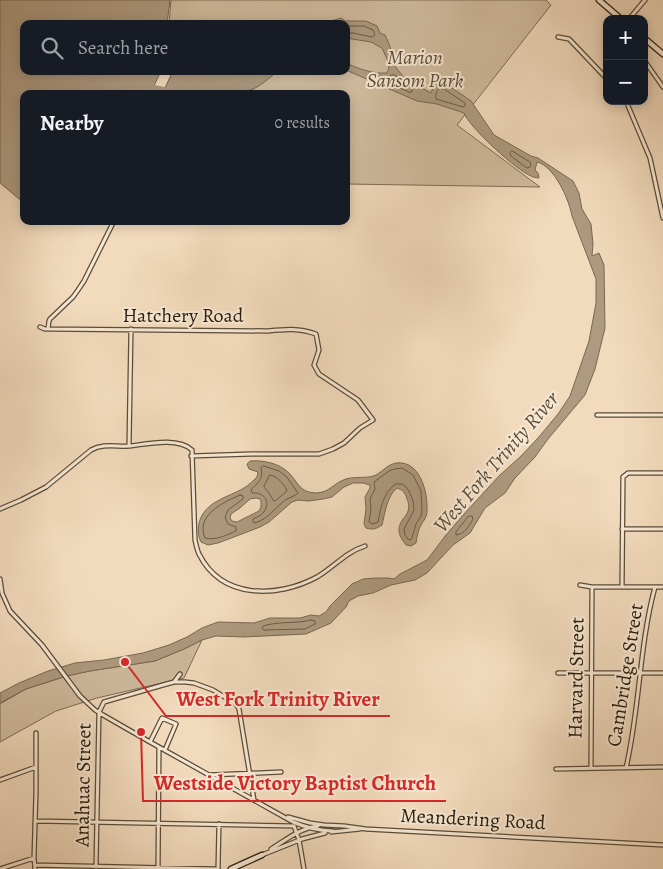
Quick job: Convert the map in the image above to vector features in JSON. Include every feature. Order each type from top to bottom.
[{"type":"street","points":[[599,0],[616,15]]},
{"type":"street","points":[[632,15],[645,0]]},
{"type":"street","points":[[558,37],[569,39],[603,75]]},
{"type":"street","points":[[648,41],[663,54]]},
{"type":"street","points":[[648,66],[663,88]]},
{"type":"street","points":[[628,105],[650,158],[663,218]]},
{"type":"street","points":[[48,329],[50,319],[73,297],[81,286],[112,225]]},
{"type":"street","name":"Hatchery Road","points":[[40,327],[48,329],[305,330],[316,334],[319,350],[314,365],[319,374],[358,400],[373,420],[360,428],[344,443],[314,455],[251,454],[192,456]]},
{"type":"street","points":[[129,446],[131,329]]},
{"type":"street","points":[[597,415],[663,415]]},
{"type":"street","points":[[0,509],[46,487],[95,448],[108,445],[129,446],[151,442],[175,443],[188,446],[192,450],[194,540],[198,553],[214,574],[222,580],[239,588],[253,591],[289,589],[317,576],[356,549],[365,546]]},
{"type":"street","points":[[622,587],[623,478],[628,473],[663,473]]},
{"type":"street","points":[[622,529],[663,529]]},
{"type":"street","name":"Meandering Road","points":[[0,579],[2,593],[10,611],[42,645],[80,696],[99,712],[283,815],[310,823],[366,829],[663,845]]},
{"type":"street","points":[[580,585],[592,587],[663,587]]},
{"type":"street","name":"Harvard Street","points":[[591,768],[592,587]]},
{"type":"street","name":"Cambridge Street","points":[[626,768],[638,698],[646,625],[655,587]]},
{"type":"street","points":[[558,672],[663,672]]},
{"type":"street","points":[[174,682],[180,674]]},
{"type":"street","name":"Anahuac Street","points":[[96,867],[99,712],[104,702],[174,682],[184,682],[204,686],[236,704],[239,709],[254,800]]},
{"type":"street","points":[[150,742],[162,718],[176,724],[165,750]]},
{"type":"street","points":[[36,732],[35,867],[217,869],[219,824]]},
{"type":"street","points":[[159,747],[159,868]]},
{"type":"street","points":[[0,780],[36,767]]},
{"type":"street","points":[[556,769],[663,767]]},
{"type":"street","points":[[210,775],[281,772]]},
{"type":"street","name":"Meandering Road","points":[[283,815],[294,824],[306,828],[333,831]]},
{"type":"street","points":[[36,821],[159,824],[294,824],[304,869]]},
{"type":"street","points":[[262,855],[296,832],[324,825]]},
{"type":"street","points":[[233,869],[262,855],[318,834],[366,829]]},
{"type":"street","points":[[0,869],[34,858]]},
{"type":"green space","name":"Marion Sansom Park","points":[[171,0],[546,0],[551,5],[457,125],[540,187],[350,184],[350,90],[165,90],[171,75],[350,75],[350,20],[169,20]]},
{"type":"green space","points":[[202,640],[184,678],[97,698],[56,711],[0,742],[0,704],[26,689],[70,675],[155,661]]},
{"type":"water","points":[[0,0],[170,0],[168,20],[20,20],[20,75],[159,75],[152,90],[20,90],[20,200],[0,183]]},
{"type":"water","points":[[350,21],[366,21],[377,26],[380,33],[387,38],[394,65],[405,79],[431,93],[436,80],[446,84],[471,101],[494,135],[538,158],[573,181],[579,193],[582,209],[591,224],[592,256],[599,253],[604,265],[605,328],[595,369],[585,395],[535,457],[515,478],[505,493],[485,508],[470,533],[453,545],[427,573],[415,580],[391,585],[373,593],[358,596],[349,601],[331,623],[306,634],[244,637],[216,636],[202,640],[155,661],[63,677],[26,689],[0,703],[0,693],[48,671],[75,663],[143,653],[169,645],[218,622],[254,623],[270,618],[319,616],[326,612],[352,584],[363,579],[394,579],[427,560],[464,514],[538,438],[570,396],[589,341],[596,303],[596,279],[560,184],[549,170],[537,162],[535,170],[539,178],[515,166],[484,138],[464,113],[437,104],[417,101],[350,72],[350,65],[377,73],[387,73],[389,68],[388,61],[382,48],[371,42],[350,39]]},
{"type":"water","points":[[171,75],[273,75],[250,90],[164,90]]},
{"type":"water","points":[[250,461],[255,461],[276,465],[289,473],[305,491],[320,493],[346,479],[373,476],[393,464],[404,463],[417,472],[426,495],[426,515],[419,529],[416,543],[411,546],[406,545],[400,536],[400,525],[409,508],[404,492],[397,488],[389,500],[382,525],[374,529],[366,528],[364,524],[365,497],[370,485],[363,483],[353,483],[344,487],[332,497],[292,502],[269,522],[260,527],[218,543],[208,545],[201,542],[198,533],[199,523],[206,510],[217,501],[246,487],[257,477],[258,472],[249,469],[247,464]],"holes":[[[250,499],[260,499],[261,507],[259,511],[237,522],[232,521],[230,518],[231,514]]]},
{"type":"waterway","name":"West Fork Trinity River","points":[[146,86],[164,90]]},
{"type":"place","name":"West Fork Trinity River","points":[[125,662]]},
{"type":"place","name":"Westside Victory Baptist Church","points":[[141,732]]}]
